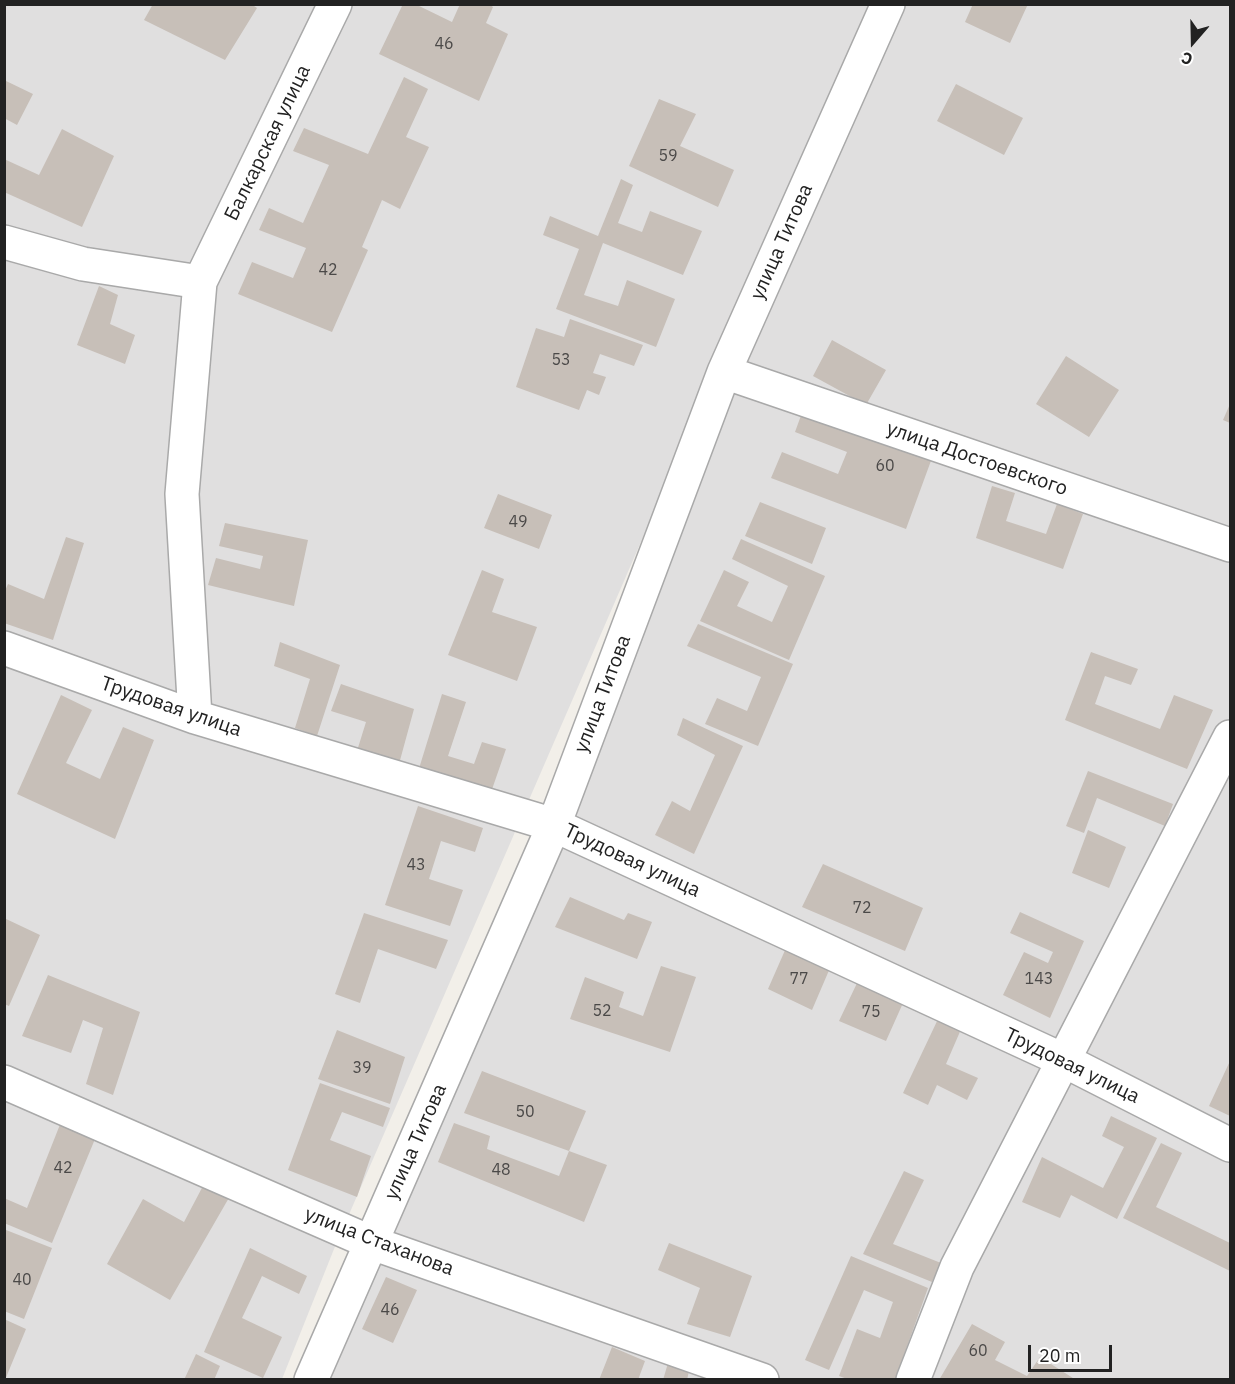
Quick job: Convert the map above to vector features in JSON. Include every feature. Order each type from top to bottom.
[{"type":"street","name":"Балкарская улица","points":[[200,282],[335,4]]},
{"type":"street","name":"улица Титова","points":[[311,1380],[554,825],[724,372],[888,4]]},
{"type":"street","points":[[4,242],[83,264],[200,282],[182,494],[195,717]]},
{"type":"street","name":"улица Достоевского","points":[[724,372],[1230,545]]},
{"type":"street","name":"Трудовая улица","points":[[4,648],[195,717],[554,825],[1063,1060],[1230,1145]]},
{"type":"street","points":[[913,1380],[957,1267],[1230,737]]},
{"type":"street","name":"улица Стаханова","points":[[4,1082],[372,1243],[762,1380]]},
{"type":"shaded area","points":[[5,5],[874,5],[334,1249],[282,1379],[5,1380]]},
{"type":"shaded area","points":[[889,5],[1230,5],[1230,1379],[327,1380]]},
{"type":"building","points":[[153,4],[251,4],[257,8],[225,60],[144,20]]},
{"type":"building","points":[[403,4],[415,4],[452,22],[460,4],[489,4],[493,7],[486,23],[508,34],[479,101],[379,54]]},
{"type":"building","points":[[973,4],[1028,4],[1010,43],[965,22]]},
{"type":"building","points":[[404,77],[428,89],[406,137],[429,147],[400,209],[382,200],[362,247],[368,250],[332,332],[238,294],[252,262],[293,278],[306,248],[259,230],[269,208],[303,223],[329,165],[293,151],[304,128],[368,154]]},
{"type":"building","points":[[4,80],[33,94],[17,125],[4,118]]},
{"type":"building","points":[[956,84],[1023,118],[1004,155],[937,121]]},
{"type":"building","points":[[659,99],[696,114],[680,146],[734,170],[718,207],[629,166]]},
{"type":"building","points":[[62,129],[114,156],[82,227],[4,192],[4,159],[39,175]]},
{"type":"building","points":[[621,179],[633,185],[618,223],[642,232],[650,211],[702,231],[683,275],[603,243],[584,295],[618,306],[627,280],[675,299],[656,347],[556,309],[579,249],[543,235],[550,216],[598,236]]},
{"type":"building","points":[[99,286],[118,295],[110,324],[135,335],[125,364],[77,345]]},
{"type":"building","points":[[570,319],[643,345],[634,366],[600,354],[593,373],[606,377],[599,395],[587,390],[579,410],[516,387],[536,328],[564,337]]},
{"type":"building","points":[[832,340],[886,370],[866,405],[813,376]]},
{"type":"building","points":[[1066,356],[1119,390],[1089,437],[1036,404]]},
{"type":"building","points":[[1230,404],[1230,423],[1223,420]]},
{"type":"building","points":[[803,410],[932,458],[906,529],[771,478],[782,452],[838,474],[847,452],[795,432]]},
{"type":"building","points":[[992,486],[1015,493],[1006,521],[1046,534],[1057,504],[1083,514],[1063,569],[976,538]]},
{"type":"building","points":[[498,494],[552,515],[539,549],[484,528]]},
{"type":"building","points":[[760,502],[826,528],[812,564],[745,536]]},
{"type":"building","points":[[225,523],[308,540],[294,606],[208,585],[216,558],[260,569],[263,556],[219,546]]},
{"type":"building","points":[[66,537],[84,543],[53,640],[4,623],[4,593],[8,584],[44,599]]},
{"type":"building","points":[[741,539],[825,576],[789,660],[700,621],[724,570],[749,582],[737,606],[772,622],[788,586],[732,559]]},
{"type":"building","points":[[482,570],[504,579],[492,612],[537,627],[517,681],[448,655]]},
{"type":"building","points":[[698,624],[793,664],[758,746],[705,724],[717,698],[747,711],[761,677],[687,646]]},
{"type":"building","points":[[280,642],[340,665],[317,736],[295,728],[310,679],[274,666]]},
{"type":"building","points":[[1091,652],[1138,669],[1131,685],[1105,676],[1095,704],[1160,729],[1174,695],[1213,710],[1187,769],[1065,720]]},
{"type":"building","points":[[341,684],[414,709],[399,764],[357,751],[366,722],[331,711]]},
{"type":"building","points":[[442,694],[466,702],[448,756],[474,764],[482,742],[506,749],[489,798],[417,775]]},
{"type":"building","points":[[61,695],[92,710],[66,763],[100,779],[123,727],[154,740],[115,839],[17,794]]},
{"type":"building","points":[[683,718],[743,746],[694,854],[655,835],[672,801],[690,811],[715,755],[677,735]]},
{"type":"building","points":[[1088,771],[1173,804],[1165,826],[1097,798],[1084,833],[1066,826]]},
{"type":"building","points":[[418,806],[483,828],[475,852],[441,841],[429,879],[463,890],[450,926],[385,905]]},
{"type":"building","points":[[1088,830],[1126,847],[1109,888],[1072,873]]},
{"type":"building","points":[[823,864],[923,908],[905,951],[802,907]]},
{"type":"building","points":[[570,897],[624,920],[628,913],[652,922],[637,959],[555,927]]},
{"type":"building","points":[[1020,912],[1084,941],[1050,1018],[1003,995],[1024,952],[1048,963],[1053,952],[1010,933]]},
{"type":"building","points":[[364,913],[448,940],[436,969],[378,949],[360,1003],[335,994]]},
{"type":"building","points":[[4,918],[40,935],[9,1006],[4,1004]]},
{"type":"building","points":[[786,948],[830,968],[812,1010],[768,989]]},
{"type":"building","points":[[661,966],[696,977],[670,1052],[570,1019],[585,977],[624,992],[619,1007],[643,1016]]},
{"type":"building","points":[[48,975],[140,1012],[113,1095],[86,1084],[103,1028],[83,1020],[71,1053],[22,1036]]},
{"type":"building","points":[[858,981],[903,1003],[886,1041],[839,1021]]},
{"type":"building","points":[[939,1017],[962,1027],[946,1064],[978,1078],[967,1100],[937,1085],[928,1105],[903,1093]]},
{"type":"building","points":[[337,1030],[405,1057],[390,1104],[318,1079]]},
{"type":"building","points":[[1230,1061],[1230,1116],[1209,1106]]},
{"type":"building","points":[[482,1071],[586,1111],[569,1151],[464,1113]]},
{"type":"building","points":[[320,1083],[390,1108],[383,1127],[342,1112],[330,1140],[371,1156],[357,1197],[288,1170]]},
{"type":"building","points":[[1111,1116],[1157,1138],[1117,1219],[1071,1195],[1060,1218],[1022,1202],[1042,1157],[1103,1188],[1124,1147],[1102,1136]]},
{"type":"building","points":[[61,1122],[95,1139],[52,1243],[4,1223],[4,1198],[27,1208]]},
{"type":"building","points":[[454,1123],[490,1136],[487,1149],[559,1176],[569,1151],[607,1165],[584,1222],[438,1162]]},
{"type":"building","points":[[1161,1143],[1182,1153],[1156,1207],[1230,1243],[1230,1271],[1123,1218]]},
{"type":"building","points":[[904,1171],[924,1180],[893,1244],[941,1263],[932,1282],[863,1254]]},
{"type":"building","points":[[204,1184],[230,1196],[170,1300],[107,1264],[143,1199],[184,1222]]},
{"type":"building","points":[[6,1230],[52,1248],[24,1319],[4,1311]]},
{"type":"building","points":[[669,1243],[752,1276],[730,1337],[687,1324],[700,1288],[658,1270]]},
{"type":"building","points":[[250,1248],[307,1276],[299,1294],[262,1276],[242,1318],[282,1337],[263,1378],[204,1352]]},
{"type":"building","points":[[851,1256],[928,1288],[895,1380],[850,1380],[839,1376],[857,1329],[880,1338],[893,1302],[864,1290],[829,1370],[805,1360]]},
{"type":"building","points":[[386,1277],[417,1290],[393,1343],[362,1329]]},
{"type":"building","points":[[4,1319],[26,1329],[5,1380],[4,1380]]},
{"type":"building","points":[[972,1324],[1005,1342],[995,1360],[1027,1376],[1040,1357],[1076,1380],[939,1380]]},
{"type":"building","points":[[612,1347],[645,1361],[638,1380],[599,1380]]},
{"type":"building","points":[[196,1354],[220,1366],[214,1380],[184,1380]]},
{"type":"building","points":[[668,1363],[689,1371],[687,1380],[663,1380]]}]
